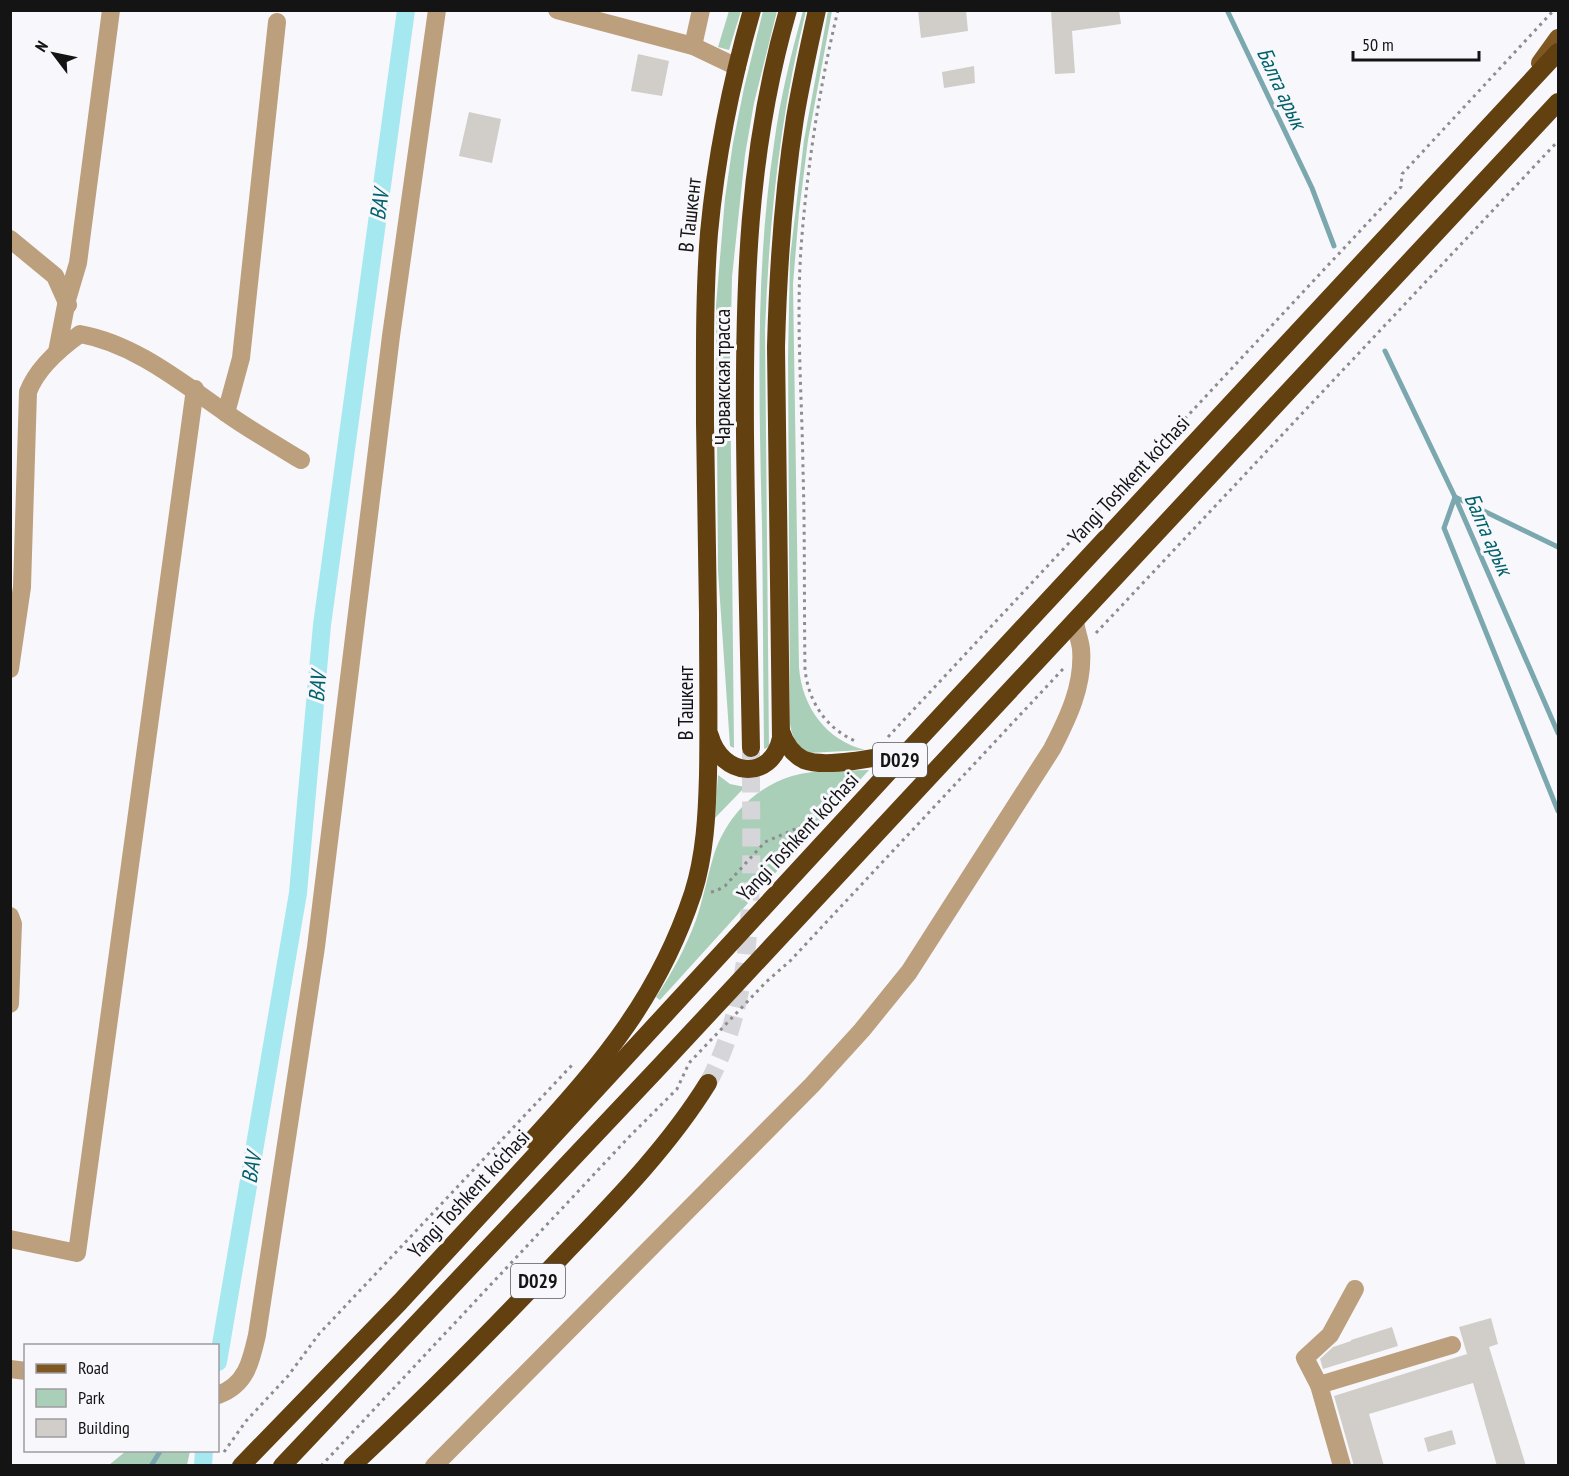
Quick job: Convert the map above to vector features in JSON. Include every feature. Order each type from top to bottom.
[{"type":"highway","name":"В Ташкент","points":[[400,1302],[508,1167],[584,1082],[626,1029],[644,1002],[674,945],[694,891],[705,828],[709,734],[705,307],[709,233],[728,108],[752,10]]},
{"type":"highway","name":"Чарвакская трасса","points":[[751,748],[745,458],[746,270],[758,144],[769,85],[788,10]]},
{"type":"highway","points":[[709,734],[714,748],[722,759],[733,767],[746,770],[760,766],[771,758],[779,746],[781,731],[776,346],[778,285],[795,118],[817,10]]},
{"type":"highway","name":"Yangi Toshkent ko‘chasi","points":[[241,1466],[400,1302],[1558,52]]},
{"type":"highway","name":"D029","points":[[282,1466],[636,1092],[1558,102]]},
{"type":"highway","points":[[781,731],[790,748],[803,759],[816,762],[866,752],[908,751]]},
{"type":"highway","name":"D029","points":[[352,1466],[449,1374],[613,1203],[686,1118],[708,1083]]},
{"type":"main road","points":[[1510,104],[1558,38]]},
{"type":"street","points":[[57,352],[67,300],[78,263],[111,10]]},
{"type":"street","points":[[224,1392],[244,1376],[249,1367],[257,1335],[316,947],[391,336],[436,10]]},
{"type":"street","points":[[557,10],[693,46],[737,67]]},
{"type":"street","points":[[693,46],[701,10]]},
{"type":"street","points":[[226,413],[241,358],[277,22]]},
{"type":"street","points":[[10,239],[55,276],[80,334]]},
{"type":"street","points":[[10,669],[22,588],[28,392],[38,373],[57,352],[80,334],[119,345],[195,389],[226,413],[301,460]]},
{"type":"street","points":[[10,1239],[77,1252],[195,389]]},
{"type":"street","points":[[434,1466],[812,1085],[909,972],[1052,749],[1075,698],[1080,672],[1081,649],[1075,621]]},
{"type":"street","points":[[10,916],[14,924],[10,1004]]},
{"type":"street","points":[[1342,1466],[1319,1385],[1305,1358],[1330,1335],[1355,1289]]},
{"type":"street","points":[[1319,1385],[1452,1345]]},
{"type":"path","points":[[838,10],[807,176],[800,261],[798,322],[803,469],[805,669],[811,697],[826,721],[866,752]]},
{"type":"path","points":[[694,891],[716,891],[725,886],[765,842],[814,821],[866,752],[1401,187],[1402,174],[1554,10]]},
{"type":"path","points":[[321,1466],[620,1147],[670,1097],[682,1081],[689,1063],[766,982],[790,961],[1558,141]]},
{"type":"path","points":[[224,1452],[246,1421],[288,1376],[319,1334],[577,1060]]},
{"type":"green space","points":[[729,11],[741,11],[729,50],[718,47]]},
{"type":"green space","points":[[763,11],[777,11],[754,103],[745,155],[732,277],[730,364],[734,748],[730,746],[718,571],[716,306],[725,198],[733,143]]},
{"type":"green space","points":[[803,11],[806,11],[789,90],[777,169],[767,290],[765,330],[769,747],[764,749],[759,382],[761,286],[768,191],[776,127]]},
{"type":"green space","points":[[828,11],[832,11],[808,140],[793,284],[799,667],[805,695],[818,720],[839,738],[865,750],[808,753],[795,741],[790,724],[788,358],[790,258],[804,140]]},
{"type":"green space","points":[[869,770],[660,1000],[656,997],[668,979],[692,930],[718,844],[724,831],[742,807],[765,789],[792,776],[820,771]]},
{"type":"green space","points":[[718,775],[730,784],[745,787],[715,818]]},
{"type":"green space","points":[[125,1452],[190,1452],[187,1465],[109,1465]]},
{"type":"building","points":[[918,10],[966,10],[968,31],[921,38]]},
{"type":"building","points":[[1051,10],[1119,10],[1121,24],[1072,31],[1075,73],[1055,74]]},
{"type":"building","points":[[638,54],[669,61],[662,96],[631,91]]},
{"type":"building","points":[[974,66],[975,83],[944,88],[942,72]]},
{"type":"building","points":[[469,112],[501,119],[492,163],[459,156]]},
{"type":"building","points":[[1491,1318],[1498,1344],[1489,1347],[1526,1466],[1497,1466],[1473,1383],[1369,1414],[1384,1466],[1354,1466],[1334,1396],[1467,1354],[1459,1327]]},
{"type":"building","points":[[1392,1327],[1398,1346],[1323,1369],[1320,1359],[1333,1347]]},
{"type":"building","points":[[1452,1430],[1456,1444],[1428,1452],[1424,1438]]},
{"type":"waterway","name":"BAV","points":[[219,1356],[298,893],[322,625],[406,10]]},
{"type":"waterway","name":"Балта арык","points":[[1227,10],[1312,188],[1334,246]]},
{"type":"waterway","name":"Балта арык","points":[[1385,351],[1455,497],[1558,733]]},
{"type":"waterway","points":[[1455,497],[1444,528],[1558,811]]},
{"type":"waterway","points":[[1455,497],[1558,547]]},
{"type":"waterway","points":[[151,1466],[160,1452]]},
{"type":"waterway","name":"BAV","points":[[203,1466],[204,1452]]},
{"type":"tunnel","points":[[708,1083],[725,1045],[737,1005],[745,964],[751,879],[751,752]]}]
